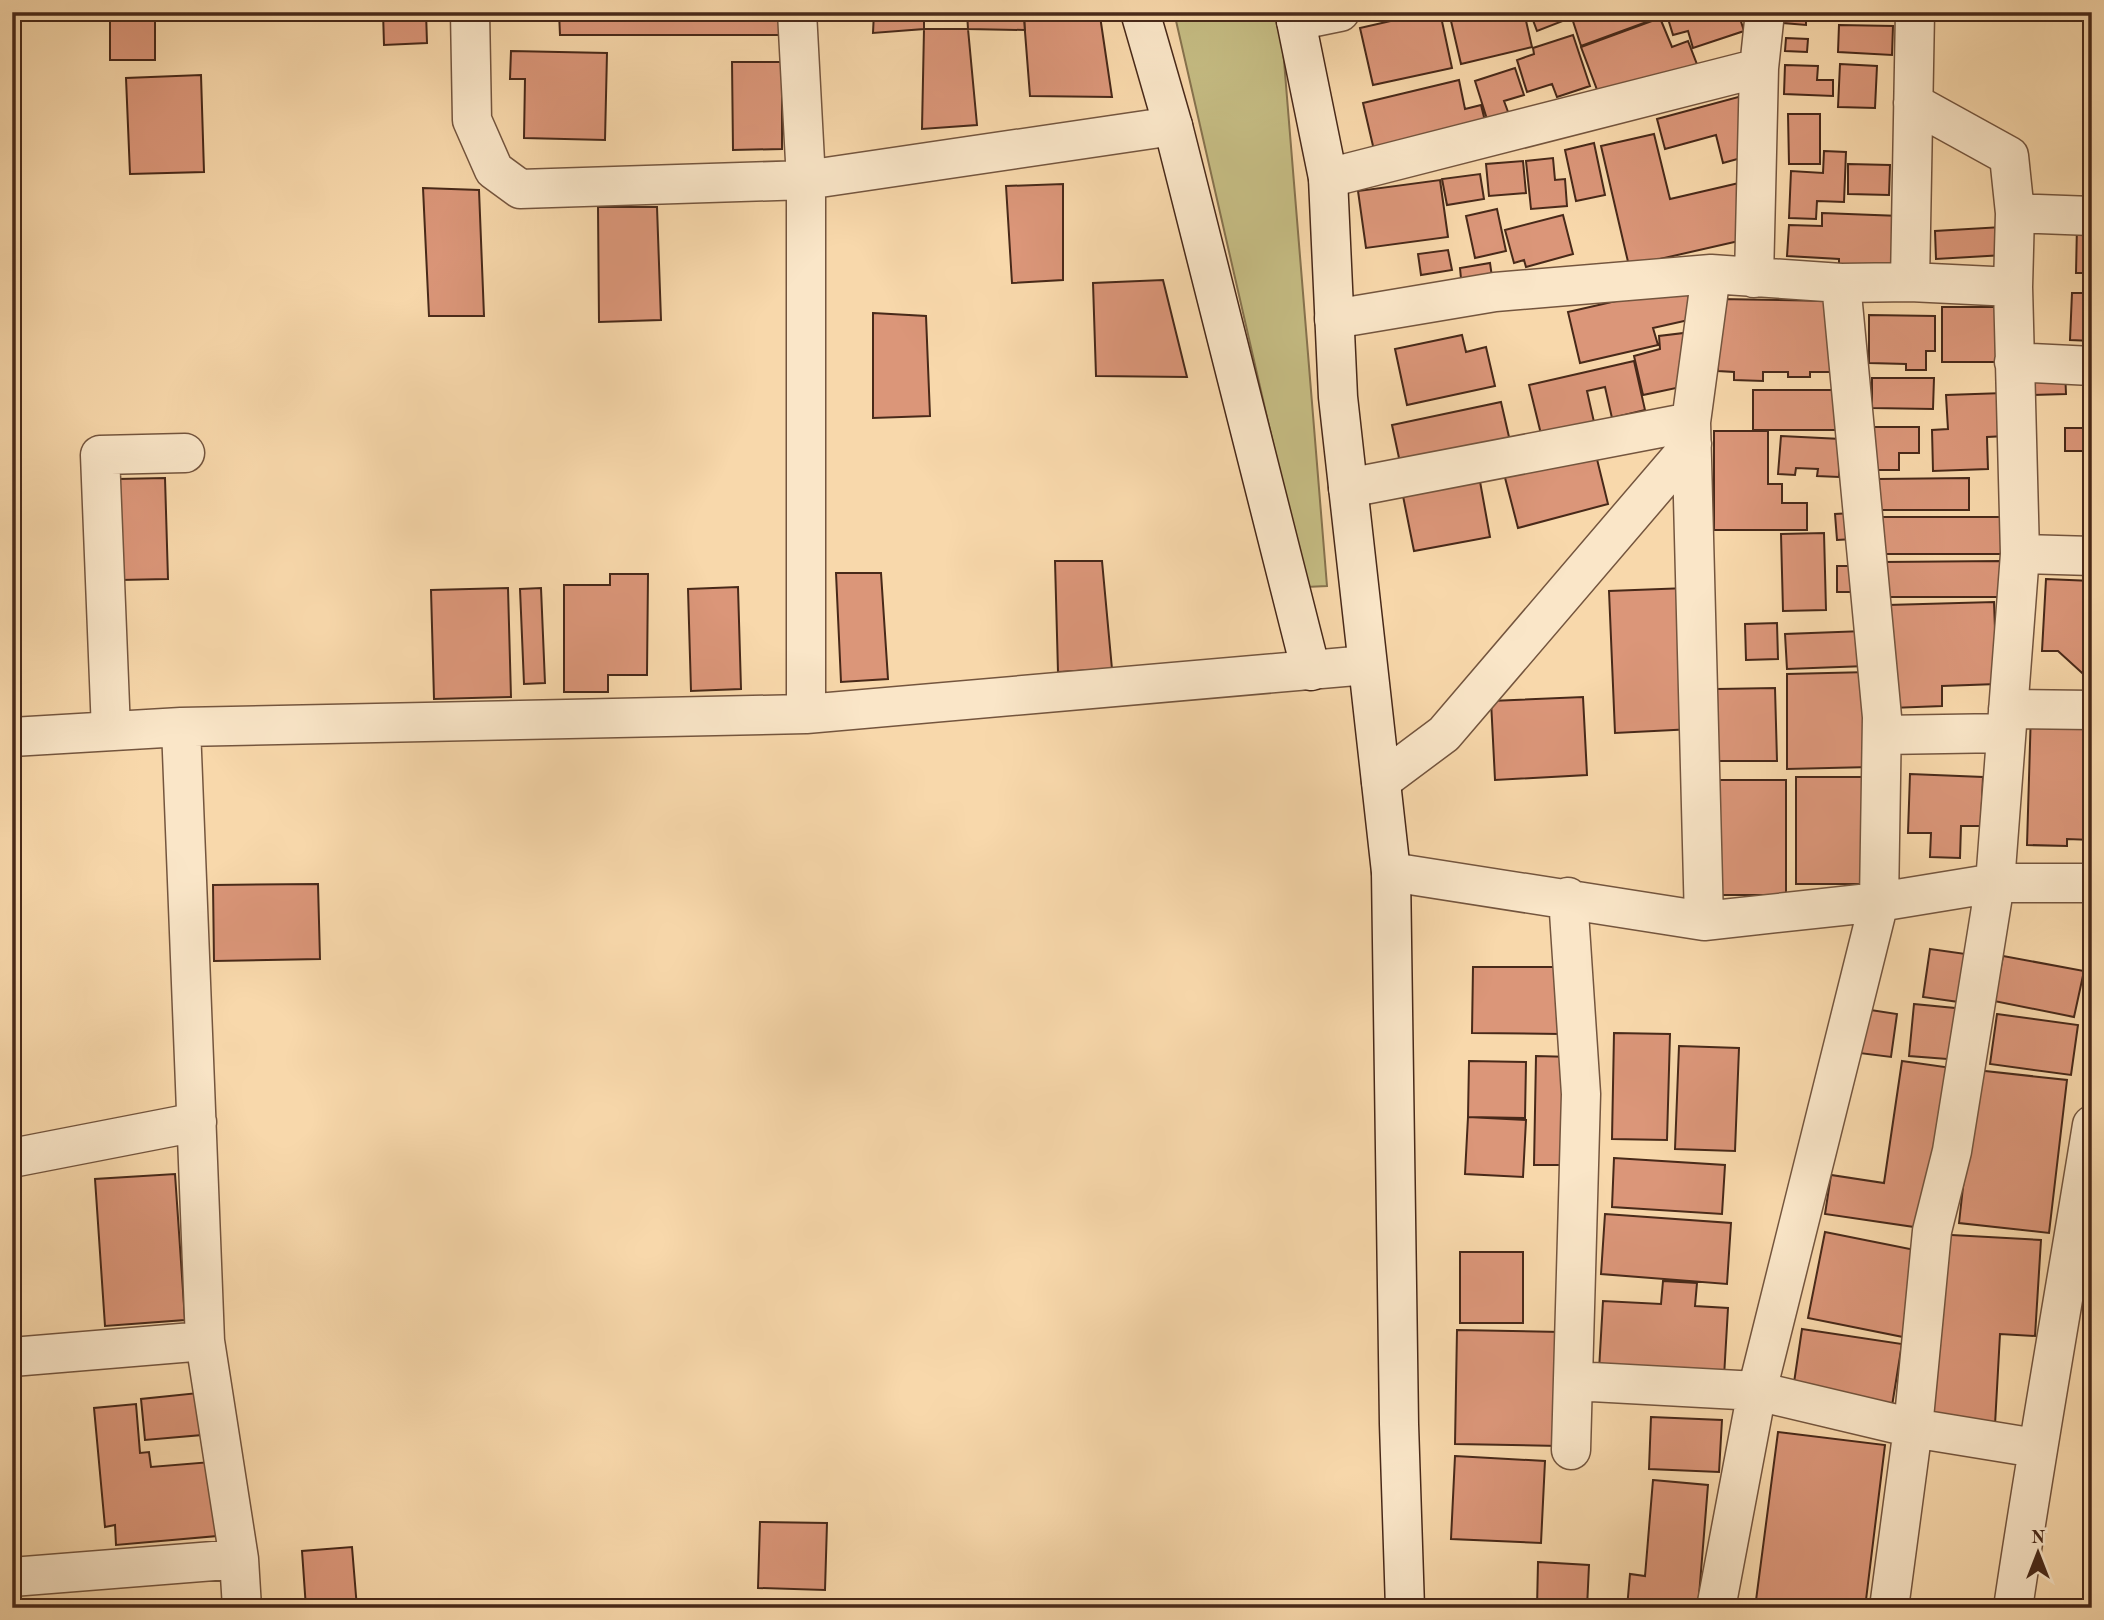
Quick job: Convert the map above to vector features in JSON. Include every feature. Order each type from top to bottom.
[{"type":"street","points":[[470,12],[472,120],[494,170],[520,189],[806,180],[1172,126]]},
{"type":"street","points":[[797,12],[806,180],[806,713]]},
{"type":"street","points":[[1140,12],[1172,126],[1311,671]]},
{"type":"street","points":[[1340,12],[1296,17],[1328,178],[1334,319],[1348,488],[1391,872],[1399,1424],[1405,1608]]},
{"type":"street","points":[[1754,278],[1759,68],[1765,12]]},
{"type":"street","points":[[1910,282],[1915,12]]},
{"type":"street","points":[[1328,178],[1759,68]]},
{"type":"street","points":[[1889,1608],[1913,1428],[1932,1231],[1952,1151],[1995,883],[2020,554],[2014,362],[2015,213],[2009,156],[1913,103]]},
{"type":"street","points":[[2015,213],[2092,216]]},
{"type":"street","points":[[1334,319],[1495,292],[1711,274],[1841,283],[1910,282],[2013,287]]},
{"type":"street","points":[[1704,921],[1692,433],[1711,274]]},
{"type":"street","points":[[1716,1608],[1757,1391],[1879,902],[1882,735],[1841,283]]},
{"type":"street","points":[[2014,362],[2092,366]]},
{"type":"street","points":[[1348,488],[1692,433]]},
{"type":"street","points":[[1381,781],[1444,734],[1692,433]]},
{"type":"street","points":[[111,731],[100,455],[185,453]]},
{"type":"street","points":[[2020,554],[2092,556]]},
{"type":"street","points":[[12,737],[181,727],[806,713],[1311,671],[1367,664]]},
{"type":"street","points":[[1882,735],[2092,710]]},
{"type":"street","points":[[181,727],[205,1341],[239,1559],[242,1608]]},
{"type":"street","points":[[1391,872],[1568,897],[1704,921],[1879,902],[1995,883],[2092,883]]},
{"type":"street","points":[[1568,897],[1581,1094],[1571,1450]]},
{"type":"street","points":[[12,1158],[197,1122]]},
{"type":"street","points":[[2013,1608],[2036,1448],[2080,1274],[2092,1125]]},
{"type":"street","points":[[12,1357],[205,1341]]},
{"type":"street","points":[[1573,1381],[1757,1391],[1913,1428],[2036,1448]]},
{"type":"street","points":[[12,1577],[239,1559]]},
{"type":"shaded area","points":[[1174,12],[1280,12],[1327,586],[1306,587]]},
{"type":"building","points":[[110,12],[155,12],[155,60],[110,60]]},
{"type":"building","points":[[383,12],[426,12],[427,43],[384,45]]},
{"type":"building","points":[[559,12],[781,12],[782,35],[560,35]]},
{"type":"building","points":[[874,12],[924,12],[924,29],[873,33]]},
{"type":"building","points":[[967,12],[1024,12],[1025,30],[968,29]]},
{"type":"building","points":[[1440,12],[1452,68],[1373,85],[1360,28]]},
{"type":"building","points":[[1486,12],[1524,12],[1532,47],[1461,64],[1451,21]]},
{"type":"building","points":[[1530,12],[1566,12],[1568,19],[1537,31]]},
{"type":"building","points":[[1574,12],[1662,12],[1663,16],[1581,46],[1571,15]]},
{"type":"building","points":[[1666,12],[1738,12],[1744,31],[1693,48],[1688,31],[1673,35]]},
{"type":"building","points":[[1784,12],[1806,12],[1806,25],[1783,23]]},
{"type":"building","points":[[1100,16],[1112,97],[1030,96],[1024,19]]},
{"type":"building","points":[[1660,18],[1672,47],[1688,41],[1698,67],[1602,103],[1581,47]]},
{"type":"building","points":[[1839,25],[1893,26],[1892,55],[1838,52]]},
{"type":"building","points":[[924,29],[968,29],[977,125],[922,129]]},
{"type":"building","points":[[1573,35],[1590,86],[1557,97],[1552,84],[1527,92],[1517,60],[1534,54],[1533,48]]},
{"type":"building","points":[[1786,38],[1808,39],[1807,52],[1785,51]]},
{"type":"building","points":[[511,51],[607,53],[605,140],[524,138],[525,79],[510,79]]},
{"type":"building","points":[[732,62],[782,62],[782,149],[733,150]]},
{"type":"building","points":[[1840,64],[1877,66],[1875,108],[1838,107]]},
{"type":"building","points":[[1785,65],[1818,66],[1817,80],[1833,80],[1833,96],[1784,94]]},
{"type":"building","points":[[1515,68],[1524,95],[1504,101],[1514,128],[1492,135],[1475,81]]},
{"type":"building","points":[[201,75],[204,172],[130,174],[126,78]]},
{"type":"building","points":[[1459,80],[1465,109],[1481,105],[1489,137],[1377,163],[1363,103]]},
{"type":"building","points":[[1753,93],[1752,155],[1723,163],[1716,135],[1665,149],[1657,119]]},
{"type":"building","points":[[1788,114],[1820,114],[1820,164],[1789,164]]},
{"type":"building","points":[[1654,134],[1670,199],[1739,183],[1752,238],[1629,266],[1601,146]]},
{"type":"building","points":[[1594,143],[1605,195],[1576,201],[1565,150]]},
{"type":"building","points":[[1824,151],[1846,152],[1844,202],[1817,201],[1816,219],[1789,218],[1791,171],[1823,173]]},
{"type":"building","points":[[1553,158],[1555,180],[1565,179],[1567,206],[1531,209],[1526,161]]},
{"type":"building","points":[[1523,161],[1526,193],[1489,196],[1486,164]]},
{"type":"building","points":[[1848,164],[1890,165],[1889,195],[1848,194]]},
{"type":"building","points":[[1480,174],[1484,199],[1447,205],[1442,179]]},
{"type":"building","points":[[1440,180],[1448,237],[1366,248],[1358,191]]},
{"type":"building","points":[[1063,184],[1063,280],[1012,283],[1006,186]]},
{"type":"building","points":[[423,188],[479,190],[484,316],[429,316]]},
{"type":"building","points":[[598,207],[657,207],[661,320],[599,322]]},
{"type":"building","points":[[1497,209],[1506,251],[1475,258],[1466,216]]},
{"type":"building","points":[[1822,213],[1900,216],[1897,271],[1839,269],[1839,259],[1787,256],[1789,225],[1822,226]]},
{"type":"building","points":[[1563,215],[1573,254],[1526,267],[1524,260],[1514,263],[1505,230]]},
{"type":"building","points":[[2077,225],[2092,226],[2092,273],[2076,273]]},
{"type":"building","points":[[2002,227],[2004,255],[1936,259],[1935,231]]},
{"type":"building","points":[[1448,250],[1452,270],[1421,275],[1418,254]]},
{"type":"building","points":[[1490,263],[1493,284],[1462,289],[1460,268]]},
{"type":"building","points":[[1163,280],[1187,377],[1096,376],[1093,283]]},
{"type":"building","points":[[1686,285],[1693,319],[1653,328],[1658,345],[1580,363],[1568,312]]},
{"type":"building","points":[[2072,293],[2092,293],[2092,341],[2070,340]]},
{"type":"building","points":[[1719,299],[1835,301],[1835,372],[1810,372],[1810,377],[1788,377],[1788,372],[1763,372],[1763,381],[1734,380],[1734,372],[1718,371]]},
{"type":"building","points":[[1942,307],[2004,307],[2003,362],[1942,362]]},
{"type":"building","points":[[873,313],[926,316],[930,416],[873,418]]},
{"type":"building","points":[[1869,315],[1935,316],[1935,351],[1926,351],[1926,370],[1906,370],[1906,364],[1869,363]]},
{"type":"building","points":[[1684,333],[1681,387],[1643,395],[1634,356],[1660,349],[1659,336]]},
{"type":"building","points":[[1462,335],[1466,352],[1486,347],[1495,386],[1407,405],[1395,349]]},
{"type":"building","points":[[1634,361],[1645,410],[1612,418],[1605,387],[1587,391],[1594,422],[1541,434],[1529,385]]},
{"type":"building","points":[[2065,369],[2066,394],[2032,395],[2032,370]]},
{"type":"building","points":[[1872,378],[1934,378],[1933,409],[1872,408]]},
{"type":"building","points":[[1753,390],[1844,390],[1844,430],[1753,430]]},
{"type":"building","points":[[2004,393],[2006,436],[1987,437],[1988,469],[1933,471],[1932,430],[1948,429],[1946,395]]},
{"type":"building","points":[[1501,402],[1512,450],[1402,472],[1392,425]]},
{"type":"building","points":[[1872,427],[1919,427],[1919,453],[1899,453],[1899,470],[1872,470]]},
{"type":"building","points":[[2065,428],[2092,428],[2092,451],[2065,451]]},
{"type":"building","points":[[1714,431],[1768,431],[1768,484],[1782,484],[1782,503],[1807,503],[1807,530],[1714,530]]},
{"type":"building","points":[[1781,436],[1841,439],[1839,477],[1817,476],[1818,469],[1796,468],[1795,475],[1778,474]]},
{"type":"building","points":[[1594,447],[1608,504],[1518,528],[1503,470]]},
{"type":"building","points":[[1479,476],[1490,537],[1414,551],[1402,491]]},
{"type":"building","points":[[165,478],[168,579],[120,580],[118,479]]},
{"type":"building","points":[[1969,478],[1969,510],[1878,510],[1878,479]]},
{"type":"building","points":[[1852,513],[1853,539],[1837,540],[1835,514]]},
{"type":"building","points":[[1880,517],[2007,517],[2007,554],[1880,554]]},
{"type":"building","points":[[1824,533],[1826,610],[1783,611],[1781,534]]},
{"type":"building","points":[[1055,561],[1102,561],[1112,669],[1058,672]]},
{"type":"building","points":[[2002,561],[2002,597],[1884,597],[1883,562]]},
{"type":"building","points":[[1837,566],[1861,566],[1861,592],[1837,592]]},
{"type":"building","points":[[836,573],[881,573],[888,679],[841,682]]},
{"type":"building","points":[[610,574],[648,574],[647,675],[608,675],[608,692],[564,692],[564,585],[610,585]]},
{"type":"building","points":[[2046,579],[2092,581],[2092,682],[2058,651],[2042,651]]},
{"type":"building","points":[[738,587],[741,689],[691,691],[688,589]]},
{"type":"building","points":[[508,588],[511,697],[434,699],[431,590]]},
{"type":"building","points":[[541,588],[545,683],[524,684],[520,589]]},
{"type":"building","points":[[1687,588],[1693,729],[1615,733],[1609,591]]},
{"type":"building","points":[[1994,602],[1997,684],[1942,686],[1942,706],[1891,708],[1888,605]]},
{"type":"building","points":[[1777,623],[1778,659],[1746,660],[1745,624]]},
{"type":"building","points":[[1864,631],[1866,666],[1787,669],[1785,634]]},
{"type":"building","points":[[1869,672],[1871,767],[1787,769],[1787,674]]},
{"type":"building","points":[[1775,688],[1777,761],[1718,761],[1717,689]]},
{"type":"building","points":[[1583,697],[1587,775],[1495,780],[1491,701]]},
{"type":"building","points":[[2031,711],[2092,712],[2092,840],[2067,839],[2067,846],[2027,845]]},
{"type":"building","points":[[1910,774],[1983,777],[1981,826],[1961,826],[1960,858],[1930,857],[1931,833],[1908,833]]},
{"type":"building","points":[[1796,777],[1868,777],[1868,884],[1796,884]]},
{"type":"building","points":[[1710,780],[1786,780],[1786,895],[1710,895]]},
{"type":"building","points":[[318,884],[320,959],[214,961],[213,885]]},
{"type":"building","points":[[1930,949],[1973,955],[1966,1003],[1923,997]]},
{"type":"building","points":[[2003,956],[2084,971],[2074,1017],[1994,1001]]},
{"type":"building","points":[[1473,967],[1561,967],[1561,1034],[1472,1033]]},
{"type":"building","points":[[1914,1004],[1965,1009],[1960,1060],[1909,1056]]},
{"type":"building","points":[[1864,1009],[1897,1014],[1891,1057],[1859,1053]]},
{"type":"building","points":[[1997,1014],[2078,1025],[2071,1075],[1990,1064]]},
{"type":"building","points":[[1614,1033],[1670,1034],[1667,1140],[1612,1139]]},
{"type":"building","points":[[1679,1046],[1739,1048],[1735,1151],[1675,1149]]},
{"type":"building","points":[[1536,1056],[1573,1057],[1570,1165],[1534,1165]]},
{"type":"building","points":[[1469,1061],[1526,1062],[1525,1118],[1468,1117]]},
{"type":"building","points":[[1902,1061],[1952,1068],[1928,1229],[1825,1214],[1831,1175],[1884,1183]]},
{"type":"building","points":[[1976,1070],[2067,1080],[2049,1233],[1959,1223]]},
{"type":"building","points":[[1468,1117],[1526,1120],[1523,1177],[1465,1174]]},
{"type":"building","points":[[1614,1158],[1725,1165],[1722,1214],[1612,1207]]},
{"type":"building","points":[[175,1174],[185,1320],[105,1326],[95,1179]]},
{"type":"building","points":[[1605,1214],[1731,1223],[1727,1284],[1601,1274]]},
{"type":"building","points":[[1825,1232],[1925,1252],[1908,1338],[1808,1318]]},
{"type":"building","points":[[1933,1234],[2041,1240],[2035,1336],[2000,1334],[1995,1425],[1922,1421]]},
{"type":"building","points":[[1460,1252],[1523,1252],[1523,1323],[1460,1323]]},
{"type":"building","points":[[1663,1281],[1697,1283],[1695,1306],[1728,1308],[1724,1377],[1599,1370],[1603,1301],[1661,1304]]},
{"type":"building","points":[[1802,1329],[1902,1344],[1891,1412],[1792,1396]]},
{"type":"building","points":[[1457,1330],[1561,1332],[1559,1446],[1455,1444]]},
{"type":"building","points":[[198,1393],[202,1435],[145,1440],[141,1399]]},
{"type":"building","points":[[136,1404],[140,1453],[149,1452],[151,1467],[211,1462],[217,1536],[116,1545],[115,1525],[105,1527],[94,1408]]},
{"type":"building","points":[[1651,1417],[1722,1420],[1719,1472],[1649,1469]]},
{"type":"building","points":[[1778,1432],[1885,1445],[1865,1608],[1755,1608]]},
{"type":"building","points":[[1455,1456],[1545,1461],[1541,1543],[1451,1539]]},
{"type":"building","points":[[1653,1480],[1708,1485],[1698,1608],[1627,1608],[1630,1574],[1645,1576]]},
{"type":"building","points":[[760,1522],[827,1523],[825,1590],[758,1588]]},
{"type":"building","points":[[352,1547],[357,1608],[306,1608],[302,1551]]},
{"type":"building","points":[[1538,1562],[1589,1565],[1587,1608],[1537,1608]]}]
